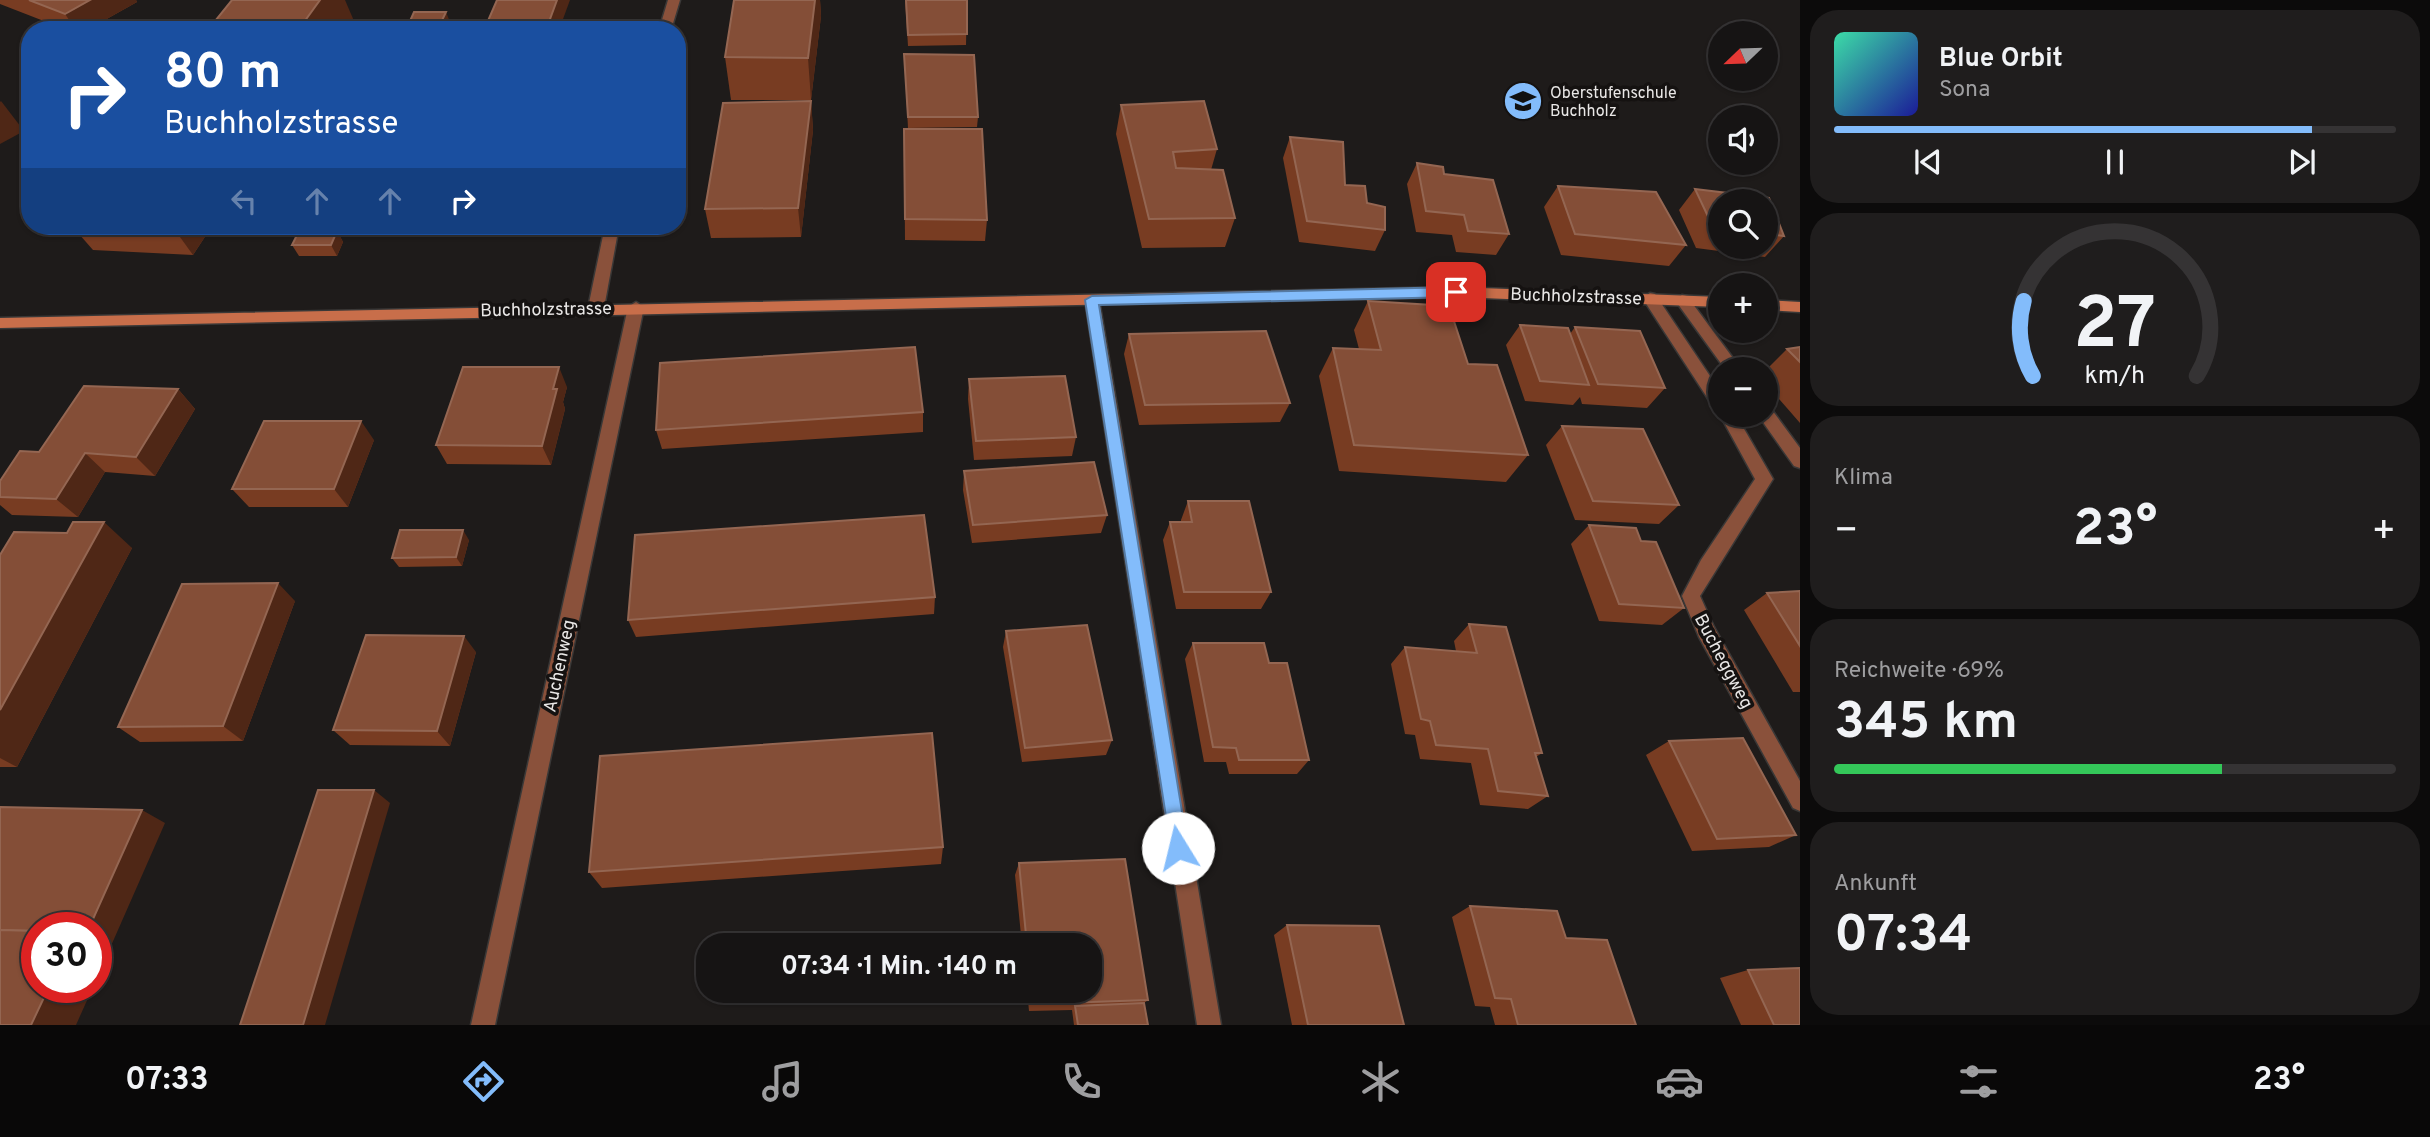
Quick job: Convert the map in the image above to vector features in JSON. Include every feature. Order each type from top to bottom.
[{"type":"street","points":[[668,21],[674,0]]},
{"type":"street","points":[[596,308],[610,235]]},
{"type":"street","name":"Buchholzstrasse","points":[[0,323],[636,307],[1456,292],[1708,301]]},
{"type":"street","points":[[1650,298],[1708,386]]},
{"type":"street","points":[[1092,300],[1209,1025]]},
{"type":"street","points":[[1682,300],[1724,357]]},
{"type":"street","points":[[1778,306],[1800,307]]},
{"type":"street","name":"Auchenweg","points":[[483,1025],[636,307]]},
{"type":"street","name":"Bucheggweg","points":[[1736,427],[1764,479],[1752,503],[1703,569],[1691,596],[1706,631],[1800,802]]},
{"type":"street","points":[[1775,427],[1800,461]]},
{"type":"building","points":[[29,0],[90,0],[65,14]]},
{"type":"building","points":[[232,0],[320,0],[305,21],[215,21]]},
{"type":"building","points":[[497,0],[557,0],[549,21],[488,21]]},
{"type":"building","points":[[734,0],[815,0],[808,58],[725,57]]},
{"type":"building","points":[[906,0],[967,0],[967,34],[908,35]]},
{"type":"building","points":[[414,12],[446,12],[442,21],[410,21]]},
{"type":"building","points":[[904,54],[974,55],[978,117],[908,117]]},
{"type":"building","points":[[811,101],[798,208],[705,209],[723,103]]},
{"type":"building","points":[[1204,101],[1217,149],[1173,152],[1176,168],[1223,170],[1235,218],[1149,219],[1121,105]]},
{"type":"building","points":[[904,129],[982,129],[987,220],[905,219]]},
{"type":"building","points":[[1290,137],[1343,142],[1345,185],[1365,186],[1367,203],[1385,207],[1385,230],[1307,221]]},
{"type":"building","points":[[1417,163],[1443,167],[1444,174],[1493,180],[1509,234],[1468,231],[1464,215],[1426,211]]},
{"type":"building","points":[[1558,186],[1656,192],[1686,245],[1575,234]]},
{"type":"building","points":[[1695,189],[1708,191],[1708,216]]},
{"type":"building","points":[[1778,221],[1784,236],[1778,235]]},
{"type":"building","points":[[297,235],[335,235],[331,245],[292,245]]},
{"type":"building","points":[[1368,301],[1449,306],[1468,364],[1497,365],[1528,455],[1354,445],[1333,348],[1381,350]]},
{"type":"building","points":[[1520,325],[1568,328],[1589,385],[1540,381]]},
{"type":"building","points":[[1575,327],[1640,331],[1665,388],[1598,384]]},
{"type":"building","points":[[1266,331],[1290,403],[1145,405],[1129,334]]},
{"type":"building","points":[[915,347],[923,412],[656,430],[660,363]]},
{"type":"building","points":[[1800,347],[1800,362],[1787,349]]},
{"type":"building","points":[[463,367],[559,367],[553,389],[557,389],[542,446],[436,445]]},
{"type":"building","points":[[1065,376],[1076,437],[976,441],[969,379]]},
{"type":"building","points":[[84,386],[178,389],[136,457],[85,453],[56,499],[0,497],[0,481],[20,451],[39,452]]},
{"type":"building","points":[[264,421],[361,421],[334,489],[232,489]]},
{"type":"building","points":[[1562,426],[1643,429],[1679,505],[1593,501]]},
{"type":"building","points":[[1094,462],[1107,515],[973,525],[964,471]]},
{"type":"building","points":[[1188,501],[1249,501],[1271,592],[1184,592],[1170,522],[1192,522]]},
{"type":"building","points":[[924,515],[935,597],[628,620],[635,535]]},
{"type":"building","points":[[73,522],[104,522],[0,710],[0,555],[14,532],[67,533]]},
{"type":"building","points":[[1589,525],[1636,528],[1641,541],[1656,542],[1684,608],[1619,604]]},
{"type":"building","points":[[400,530],[463,530],[456,557],[392,558]]},
{"type":"building","points":[[278,583],[223,726],[118,727],[182,584]]},
{"type":"building","points":[[1800,591],[1800,646],[1767,593]]},
{"type":"building","points":[[1469,624],[1506,627],[1542,753],[1535,753],[1548,796],[1498,791],[1488,749],[1436,745],[1430,721],[1421,719],[1405,647],[1477,653]]},
{"type":"building","points":[[1087,625],[1112,740],[1025,748],[1006,631]]},
{"type":"building","points":[[366,635],[464,636],[437,731],[333,730]]},
{"type":"building","points":[[1193,643],[1264,643],[1269,663],[1287,663],[1309,760],[1239,760],[1236,748],[1213,747]]},
{"type":"building","points":[[932,733],[943,847],[589,872],[600,756]]},
{"type":"building","points":[[1743,738],[1796,835],[1717,839],[1669,741]]},
{"type":"building","points":[[318,790],[374,790],[303,1025],[240,1025]]},
{"type":"building","points":[[0,807],[142,810],[96,912],[21,912],[21,931],[0,930]]},
{"type":"building","points":[[1125,859],[1148,1000],[1102,1002],[1102,933],[1026,933],[1019,863]]},
{"type":"building","points":[[1470,906],[1557,911],[1566,938],[1607,940],[1636,1025],[1518,1025],[1511,999],[1495,998]]},
{"type":"building","points":[[1287,925],[1379,926],[1404,1025],[1308,1025]]},
{"type":"building","points":[[0,930],[21,931],[21,1003],[41,1003],[31,1025],[0,1025]]},
{"type":"building","points":[[1800,968],[1800,1025],[1774,1025],[1748,970]]},
{"type":"building","points":[[1144,1003],[1148,1025],[1078,1025],[1075,1006]]},
{"type":"place","name":"Oberstufenschule Buchholz","points":[[1523,101]]},
{"type":"route","points":[[1178,848],[1092,300],[1456,292]]}]
